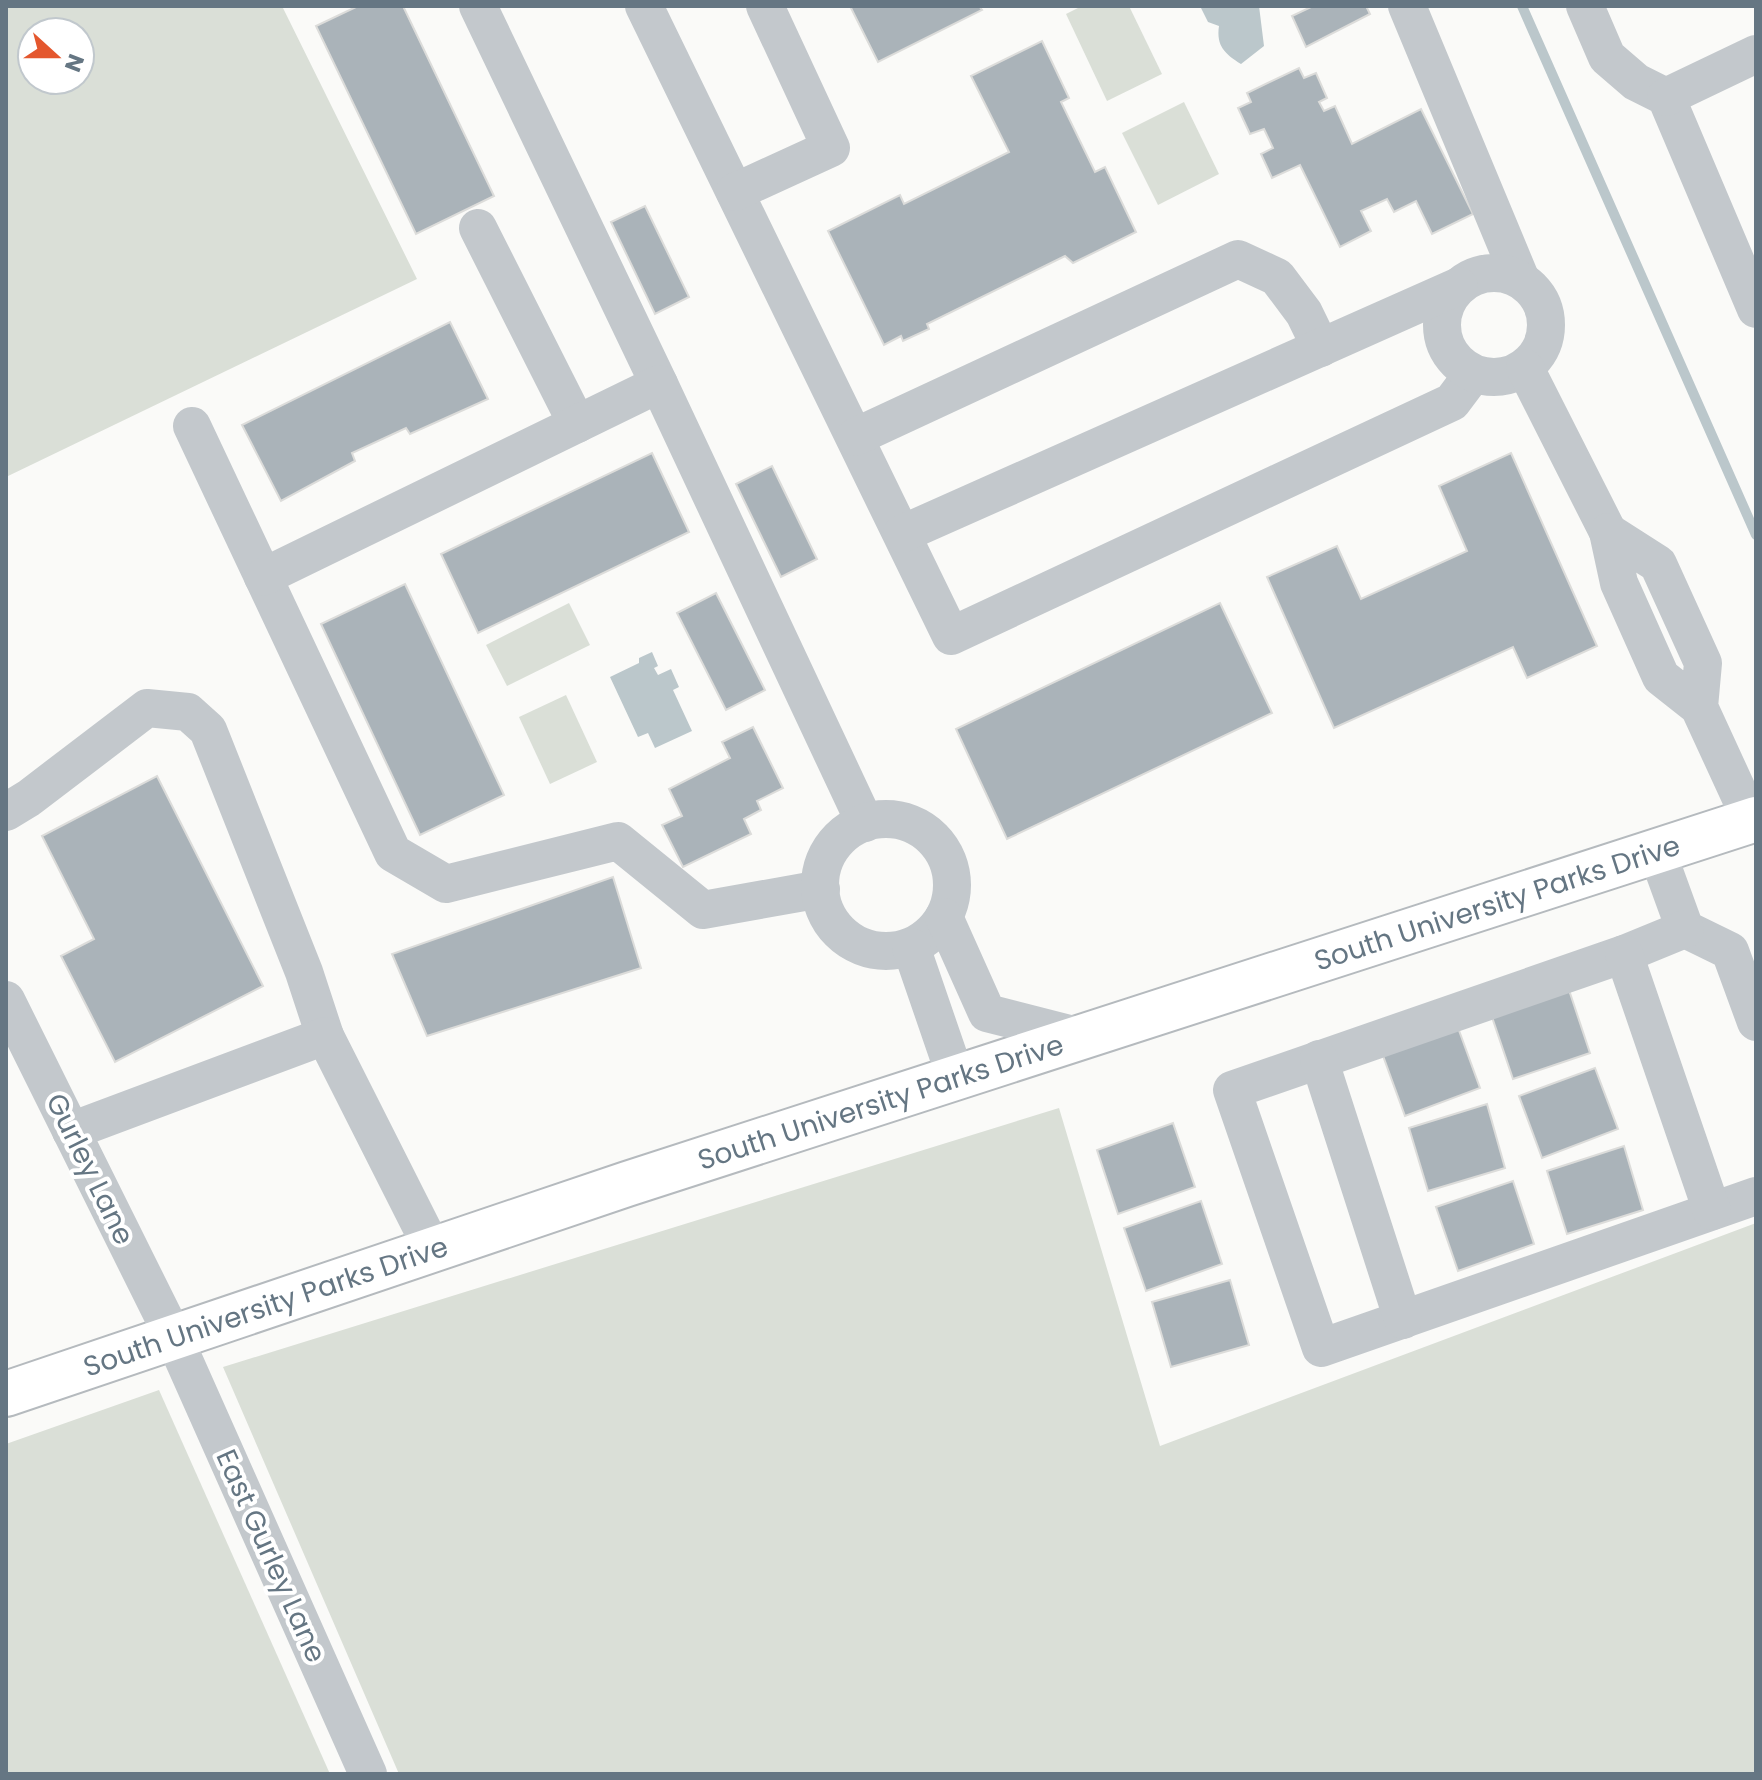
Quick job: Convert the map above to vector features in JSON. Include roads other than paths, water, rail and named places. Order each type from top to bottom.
[{"type":"main road","name":"South University Parks Drive","points":[[6,1394],[433,1250],[1754,819]]},
{"type":"street","points":[[478,6],[865,823]]},
{"type":"street","points":[[644,6],[951,636],[1452,402],[1473,374]]},
{"type":"street","points":[[735,192],[831,148],[765,6]]},
{"type":"street","points":[[1407,6],[1521,280]]},
{"type":"street","points":[[1585,6],[1607,57],[1636,82],[1666,97],[1756,309]]},
{"type":"street","points":[[1666,97],[1756,54]]},
{"type":"street","points":[[478,228],[577,424]]},
{"type":"street","points":[[855,437],[1238,259],[1277,277],[1304,313],[1321,348]]},
{"type":"street","points":[[902,534],[1459,286],[1473,277],[1489,273],[1506,274],[1521,280],[1534,291],[1543,305],[1547,321],[1545,338],[1538,355],[1525,368],[1509,376],[1491,378],[1473,374],[1458,364],[1447,349],[1442,332],[1442,315],[1448,299],[1459,286]]},
{"type":"street","points":[[1525,368],[1608,532],[1658,564],[1703,663],[1699,707],[1754,819]]},
{"type":"street","points":[[263,577],[659,384]]},
{"type":"street","points":[[192,426],[393,853],[446,884],[618,841],[703,910],[821,889]]},
{"type":"street","points":[[6,812],[147,708],[188,712],[208,730],[304,972],[325,1036],[433,1250]]},
{"type":"street","points":[[895,819],[915,825],[933,837],[945,854],[952,874],[952,895],[944,917],[930,935],[911,947],[889,952],[866,949],[846,938],[830,922],[821,900],[820,878],[825,857],[838,840],[854,827],[865,823],[895,819]]},
{"type":"street","points":[[1657,852],[1685,929],[1730,951],[1756,1022]]},
{"type":"street","points":[[944,917],[987,1013],[1081,1037]]},
{"type":"street","points":[[1685,929],[1624,954],[1232,1090],[1321,1348],[1756,1196]]},
{"type":"street","points":[[911,947],[956,1078]]},
{"type":"street","points":[[1624,954],[1712,1211]]},
{"type":"street","name":"Gurley Lane","points":[[6,1000],[174,1338]]},
{"type":"street","points":[[71,1131],[325,1036]]},
{"type":"street","points":[[1319,1059],[1403,1320]]},
{"type":"street","name":"East Gurley Lane","points":[[174,1338],[368,1774]]},
{"type":"waterway","points":[[1522,6],[1756,535]]}]
